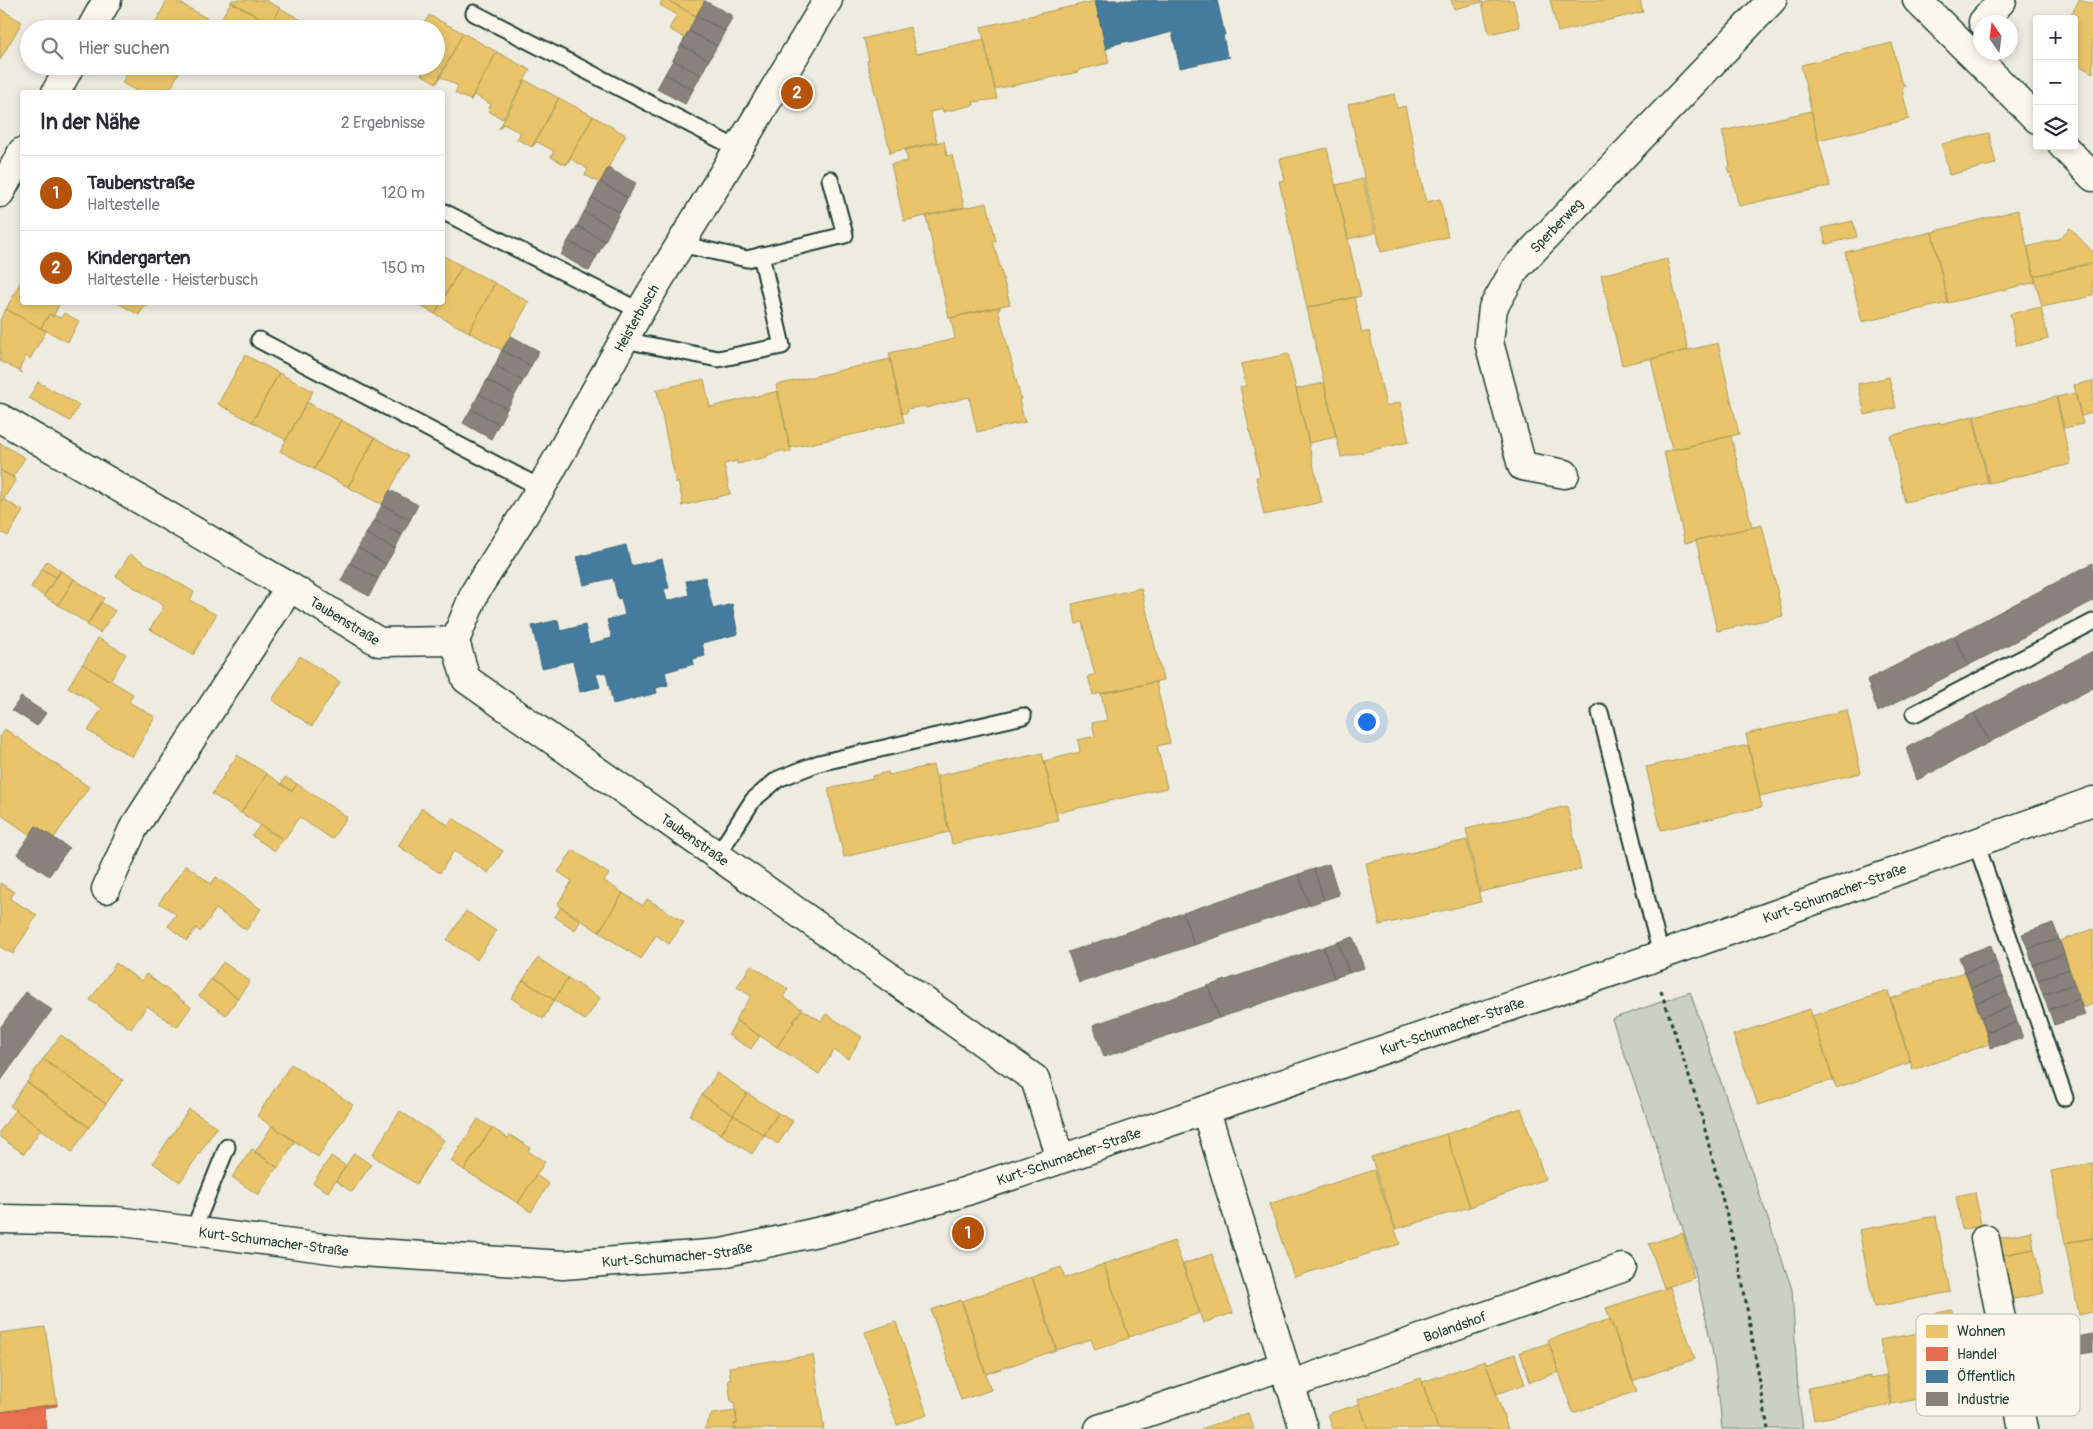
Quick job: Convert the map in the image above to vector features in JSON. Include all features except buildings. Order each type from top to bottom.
[{"type":"street","points":[[96,20],[107,0]]},
{"type":"street","name":"Heisterbusch","points":[[455,640],[475,592],[541,488],[640,311],[828,0]]},
{"type":"street","name":"Sperberweg","points":[[1565,474],[1522,466],[1489,342],[1493,308],[1515,269],[1772,0]]},
{"type":"street","points":[[1917,0],[1973,36]]},
{"type":"street","points":[[1989,15],[2002,0]]},
{"type":"street","points":[[1992,60],[2033,114]]},
{"type":"street","points":[[57,90],[65,75]]},
{"type":"street","points":[[2068,150],[2093,177]]},
{"type":"street","points":[[0,193],[20,156]]},
{"type":"street","name":"Taubenstraße","points":[[0,418],[290,587],[379,642],[455,640],[466,679],[1035,1079],[1060,1158]]},
{"type":"street","points":[[106,890],[133,829],[290,587]]},
{"type":"street","name":"Kurt-Schumacher-Straße","points":[[0,1219],[116,1221],[346,1251],[563,1265],[722,1253],[835,1228],[958,1194],[1655,957],[2093,801]]},
{"type":"street","points":[[1206,1111],[1304,1429]]},
{"type":"street","points":[[1985,1239],[2000,1314]]},
{"type":"street","name":"Bolandshof","points":[[1099,1429],[1286,1375],[1622,1268]]},
{"type":"street","points":[[2021,1416],[2024,1429]]},
{"type":"lane","points":[[474,12],[738,149]]},
{"type":"lane","points":[[680,244],[747,259],[846,235],[830,179]]},
{"type":"lane","points":[[445,213],[640,311]]},
{"type":"lane","points":[[624,340],[718,359],[782,346],[761,256]]},
{"type":"lane","points":[[259,340],[541,488]]},
{"type":"lane","points":[[1914,714],[2093,622]]},
{"type":"lane","points":[[1600,712],[1655,957]]},
{"type":"lane","points":[[717,856],[753,800],[778,779],[820,764],[1023,716]]},
{"type":"lane","points":[[1976,843],[2065,1098]]},
{"type":"lane","points":[[193,1231],[227,1147]]},
{"type":"path","points":[[1655,957],[1700,1110],[1740,1268],[1768,1429]]},
{"type":"shaded area","points":[[1690,992],[1792,1289],[1798,1391],[1803,1429],[1722,1429],[1716,1376],[1695,1272],[1664,1170],[1612,1019]]},
{"type":"place","name":"Kindergarten","points":[[797,93]]},
{"type":"place","name":"Taubenstraße","points":[[968,1233]]}]
